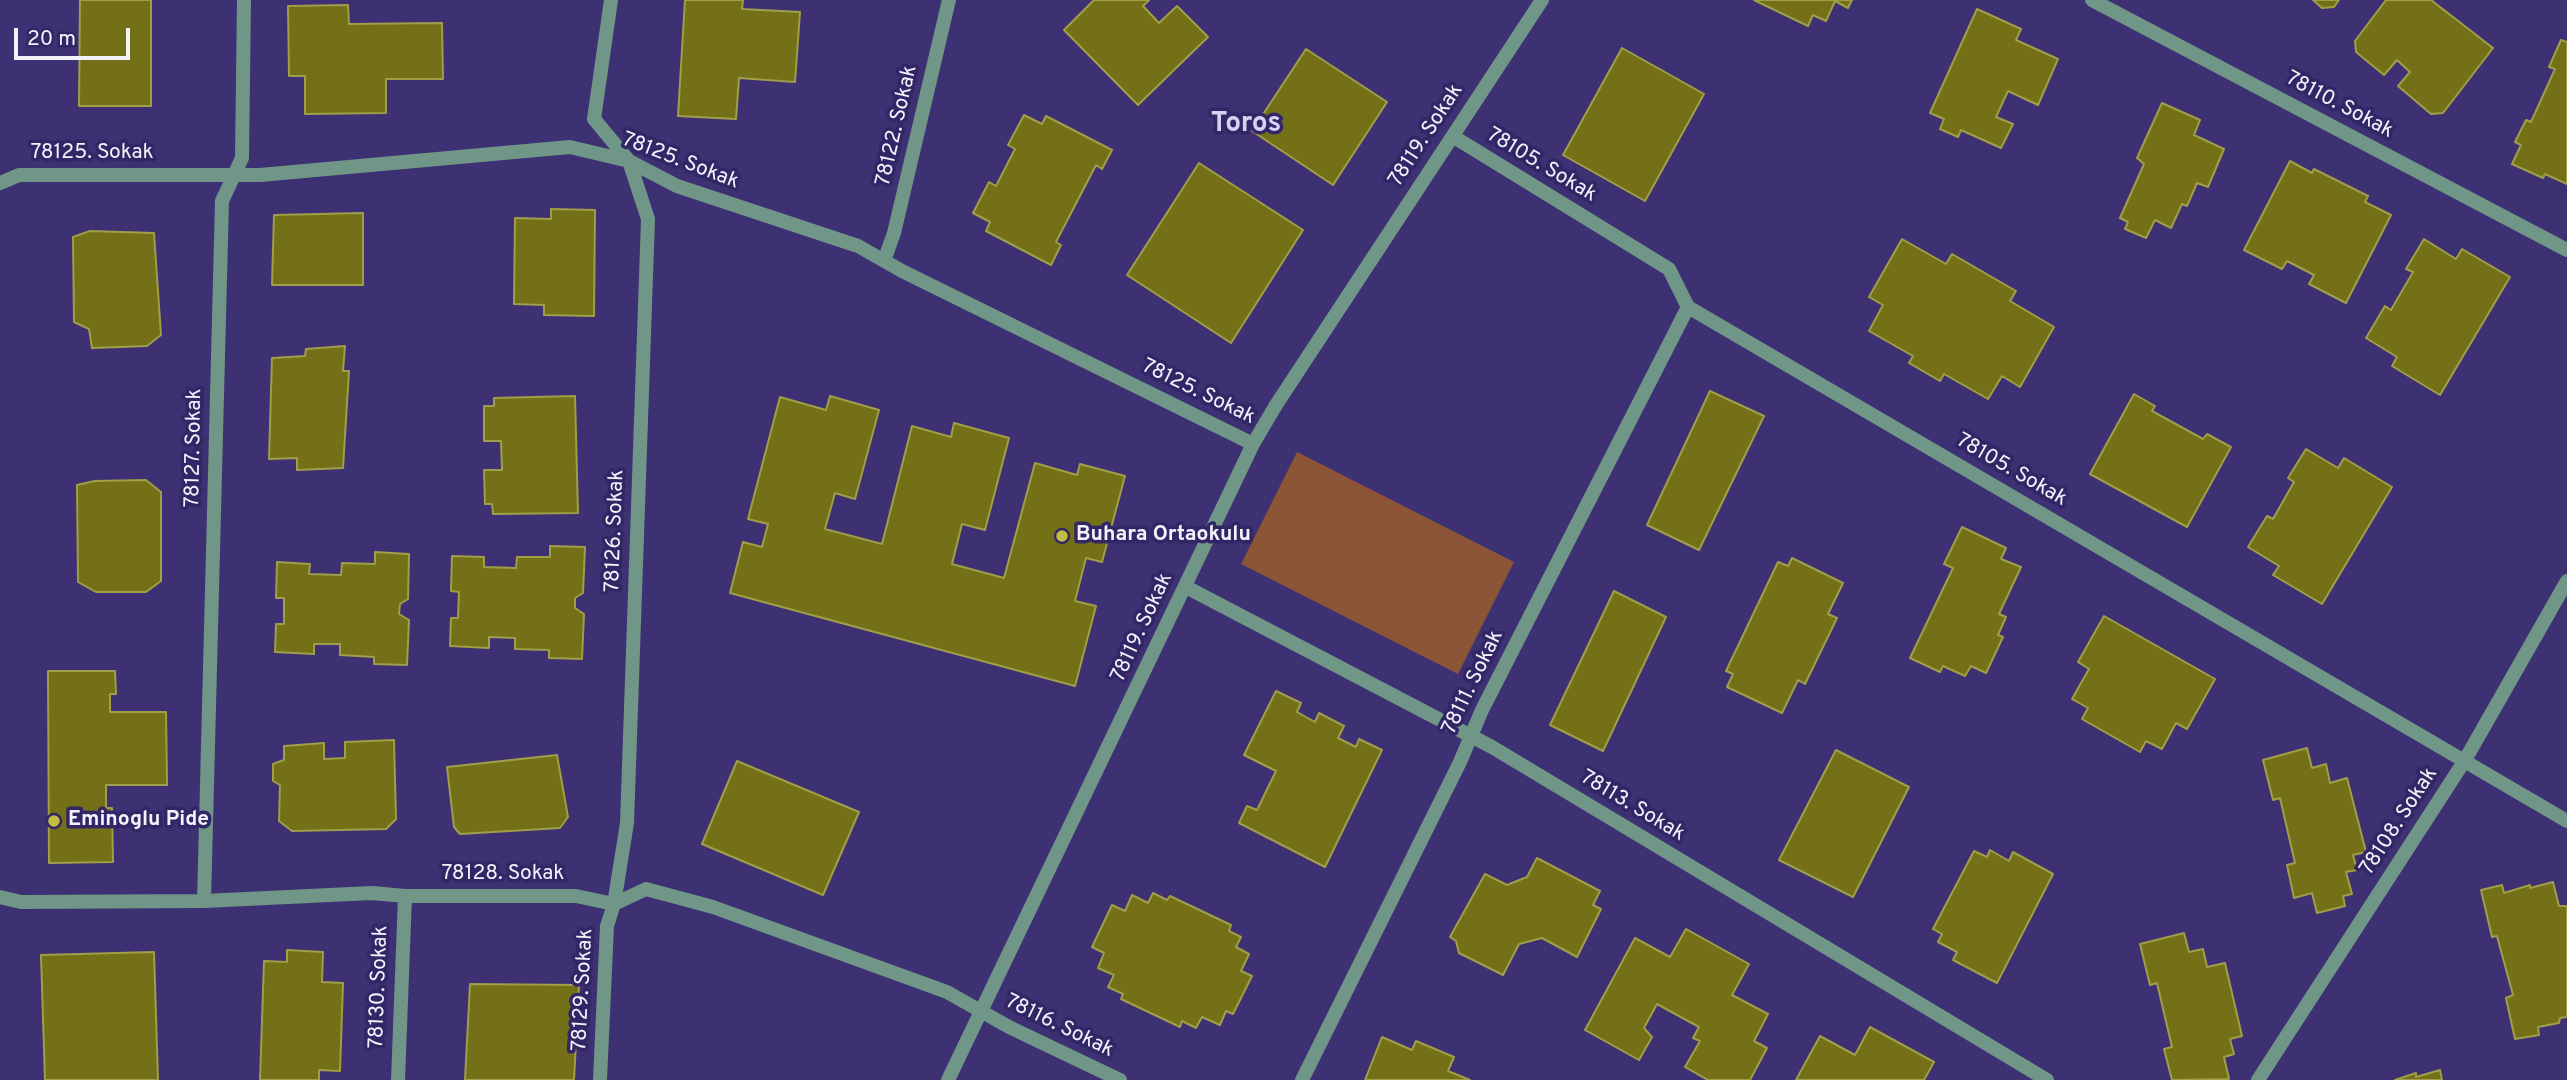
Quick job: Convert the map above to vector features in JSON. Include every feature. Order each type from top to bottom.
[{"type":"street","name":"78127. Sokak","points":[[204,901],[222,201],[242,158],[244,0]]},
{"type":"street","points":[[611,0],[594,119],[629,161]]},
{"type":"street","name":"78122. Sokak","points":[[884,261],[894,233],[949,0]]},
{"type":"street","name":"78119. Sokak","points":[[948,1080],[1253,444],[1542,0]]},
{"type":"street","name":"78110. Sokak","points":[[2092,0],[2567,250]]},
{"type":"street","name":"78105. Sokak","points":[[1454,137],[1669,269],[1688,307],[2567,821]]},
{"type":"street","name":"78125. Sokak","points":[[0,183],[19,175],[235,176],[570,147],[629,161],[677,186],[858,246],[1253,444]]},
{"type":"street","name":"78126. Sokak","points":[[614,904],[626,823],[648,219],[629,161]]},
{"type":"street","name":"78111. Sokak","points":[[1302,1080],[1472,736],[1482,710],[1688,307]]},
{"type":"street","name":"78108. Sokak","points":[[2258,1080],[2465,760],[2567,581]]},
{"type":"street","name":"78113. Sokak","points":[[1186,587],[1472,736],[2047,1080]]},
{"type":"street","points":[[614,904],[646,889],[713,907],[947,992],[980,1011]]},
{"type":"street","name":"78128. Sokak","points":[[0,897],[21,902],[204,901],[372,893],[405,896],[576,896],[614,904]]},
{"type":"street","name":"78130. Sokak","points":[[398,1080],[405,896]]},
{"type":"street","name":"78129. Sokak","points":[[600,1080],[607,926],[614,904]]},
{"type":"street","name":"78116. Sokak","points":[[980,1011],[1120,1080]]},
{"type":"shaded area","points":[[1297,452],[1514,562],[1458,674],[1241,564]]},
{"type":"building","points":[[80,0],[151,0],[151,106],[79,106]]},
{"type":"building","points":[[685,0],[743,0],[742,9],[800,12],[795,82],[739,78],[736,119],[678,116]]},
{"type":"building","points":[[1094,0],[1149,0],[1143,6],[1159,23],[1177,6],[1208,37],[1138,105],[1064,30]]},
{"type":"building","points":[[1754,0],[1852,0],[1848,8],[1835,1],[1826,21],[1813,15],[1808,26]]},
{"type":"building","points":[[2313,0],[2339,0],[2334,7],[2322,8]]},
{"type":"building","points":[[2386,0],[2431,0],[2493,48],[2443,113],[2431,114],[2398,86],[2410,72],[2397,60],[2384,75],[2356,52],[2355,41]]},
{"type":"building","points":[[348,5],[349,24],[442,23],[443,79],[386,79],[386,113],[305,114],[305,76],[289,76],[288,6]]},
{"type":"building","points":[[1977,9],[2021,29],[2016,40],[2058,59],[2038,105],[2008,91],[1996,117],[2013,124],[2001,148],[1961,130],[1958,137],[1940,129],[1944,119],[1930,113]]},
{"type":"building","points":[[2561,40],[2567,42],[2567,184],[2545,174],[2543,178],[2512,164],[2521,145],[2515,142],[2526,120],[2531,122],[2555,69],[2549,67]]},
{"type":"building","points":[[1622,48],[1704,94],[1645,201],[1563,155]]},
{"type":"building","points":[[1306,49],[1387,102],[1333,185],[1252,131]]},
{"type":"building","points":[[2162,103],[2200,120],[2194,135],[2224,149],[2208,187],[2197,183],[2187,206],[2182,204],[2171,228],[2155,220],[2146,238],[2125,229],[2128,222],[2120,218],[2144,164],[2137,158]]},
{"type":"building","points":[[1024,115],[1042,124],[1046,116],[1112,150],[1102,169],[1096,165],[1056,242],[1061,245],[1051,265],[986,231],[990,222],[973,213],[989,182],[996,186],[1015,149],[1008,145]]},
{"type":"building","points":[[2290,161],[2312,173],[2314,169],[2368,196],[2365,202],[2391,215],[2346,303],[2309,284],[2314,275],[2287,261],[2282,269],[2244,250]]},
{"type":"building","points":[[1199,163],[1303,230],[1231,343],[1127,275]]},
{"type":"building","points":[[551,209],[595,210],[594,316],[544,315],[544,305],[514,304],[515,218],[551,219]]},
{"type":"building","points":[[363,213],[363,285],[272,285],[274,215]]},
{"type":"building","points":[[90,231],[154,233],[161,335],[147,346],[92,348],[89,329],[74,322],[73,237]]},
{"type":"building","points":[[1902,239],[1946,264],[1952,254],[2016,291],[2010,301],[2054,327],[2020,387],[2002,376],[1988,399],[1944,374],[1940,381],[1909,363],[1913,356],[1869,331],[1883,305],[1869,297]]},
{"type":"building","points":[[2424,239],[2456,259],[2462,249],[2510,277],[2440,395],[2392,366],[2397,357],[2366,338],[2385,306],[2391,310],[2413,272],[2406,269]]},
{"type":"building","points":[[345,346],[343,371],[349,371],[343,468],[297,470],[297,458],[269,459],[272,358],[305,356],[306,349]]},
{"type":"building","points":[[1710,391],[1764,416],[1699,550],[1647,525]]},
{"type":"building","points":[[2134,394],[2155,406],[2152,411],[2203,439],[2207,434],[2231,447],[2187,527],[2090,474]]},
{"type":"building","points":[[575,396],[578,513],[493,514],[492,504],[485,504],[484,470],[502,470],[501,441],[484,441],[484,406],[494,406],[494,398]]},
{"type":"building","name":"Buhara Ortaokulu","points":[[830,396],[879,410],[855,499],[835,493],[825,529],[882,544],[912,426],[951,437],[954,423],[1009,438],[985,530],[962,524],[952,564],[1004,578],[1035,463],[1077,475],[1080,464],[1125,476],[1102,562],[1086,558],[1075,601],[1096,606],[1075,686],[730,593],[743,542],[762,547],[768,524],[748,519],[780,397],[826,410]]},
{"type":"building","points":[[2306,449],[2338,468],[2344,458],[2392,487],[2322,604],[2273,575],[2279,566],[2248,547],[2267,516],[2273,519],[2294,482],[2288,478]]},
{"type":"building","points":[[146,480],[161,492],[161,581],[146,592],[96,592],[78,582],[77,485],[95,481]]},
{"type":"building","points":[[1962,527],[2006,548],[2001,559],[2021,567],[1999,614],[2006,617],[1998,635],[2003,637],[1986,673],[1971,666],[1965,676],[1943,666],[1940,672],[1910,658],[1953,568],[1944,564]]},
{"type":"building","points":[[550,546],[585,547],[583,593],[575,598],[575,608],[584,614],[582,659],[549,658],[549,650],[515,649],[515,638],[489,637],[489,648],[450,646],[451,618],[458,618],[459,592],[451,591],[452,556],[484,557],[484,567],[516,568],[517,557],[550,557]]},
{"type":"building","points":[[375,552],[409,554],[408,599],[400,604],[399,614],[409,620],[407,665],[374,664],[374,657],[340,655],[340,644],[314,644],[314,654],[275,652],[276,624],[284,624],[284,598],[276,598],[277,562],[310,564],[309,574],[341,575],[342,563],[375,564]]},
{"type":"building","points":[[1792,558],[1843,583],[1828,614],[1837,618],[1805,684],[1798,680],[1782,713],[1727,687],[1733,674],[1726,671],[1778,562],[1788,566]]},
{"type":"building","points":[[1614,591],[1666,617],[1603,751],[1550,725]]},
{"type":"building","points":[[2104,616],[2215,679],[2187,729],[2176,723],[2162,749],[2146,741],[2140,752],[2082,719],[2088,708],[2072,699],[2089,669],[2078,662]]},
{"type":"building","points":[[48,671],[115,671],[116,694],[110,694],[110,712],[166,712],[167,785],[106,785],[106,808],[112,808],[113,862],[49,863]]},
{"type":"building","points":[[1276,691],[1301,703],[1297,712],[1315,722],[1319,713],[1344,726],[1338,738],[1356,747],[1359,739],[1382,750],[1325,867],[1239,823],[1247,806],[1257,810],[1276,771],[1244,755]]},
{"type":"building","points":[[394,740],[396,819],[386,829],[292,831],[279,821],[280,785],[273,781],[273,764],[284,760],[284,746],[324,743],[324,759],[345,758],[345,742]]},
{"type":"building","points":[[2307,748],[2312,768],[2326,764],[2330,783],[2347,778],[2366,852],[2353,855],[2357,870],[2346,872],[2352,894],[2343,896],[2345,906],[2317,913],[2312,893],[2294,898],[2287,865],[2295,863],[2280,798],[2273,800],[2263,760]]},
{"type":"building","points":[[1836,750],[1909,787],[1853,897],[1779,860]]},
{"type":"building","points":[[557,755],[568,817],[560,828],[460,834],[454,827],[447,767]]},
{"type":"building","points":[[737,761],[859,812],[823,895],[702,844]]},
{"type":"building","points":[[1990,850],[2009,861],[2013,852],[2053,874],[1997,983],[1953,960],[1957,952],[1938,942],[1942,934],[1933,929],[1974,851],[1987,857]]},
{"type":"building","points":[[1537,858],[1600,891],[1593,905],[1601,909],[1577,957],[1542,938],[1519,944],[1503,975],[1459,953],[1456,941],[1450,937],[1485,874],[1507,885],[1527,877]]},
{"type":"building","points":[[2553,882],[2559,906],[2567,908],[2567,1017],[2560,1018],[2559,1023],[2538,1027],[2539,1035],[2515,1039],[2506,998],[2513,995],[2497,936],[2492,937],[2481,890],[2502,885],[2504,893],[2530,885],[2530,888]]},
{"type":"building","points":[[1153,893],[1167,900],[1170,896],[1231,925],[1229,931],[1241,937],[1236,947],[1249,954],[1241,971],[1252,976],[1233,1014],[1226,1011],[1220,1025],[1202,1017],[1196,1028],[1182,1021],[1180,1027],[1121,999],[1123,994],[1108,987],[1114,975],[1098,968],[1104,953],[1092,947],[1112,905],[1125,911],[1132,895],[1148,903]]},
{"type":"building","points":[[1686,929],[1749,964],[1732,995],[1768,1014],[1754,1041],[1767,1048],[1750,1080],[1708,1080],[1685,1067],[1700,1041],[1693,1038],[1699,1027],[1657,1004],[1644,1028],[1652,1037],[1639,1060],[1585,1030],[1635,938],[1670,957]]},
{"type":"building","points":[[2184,933],[2189,952],[2203,949],[2207,967],[2225,963],[2242,1036],[2230,1039],[2234,1054],[2224,1057],[2229,1079],[2172,1080],[2164,1049],[2172,1047],[2157,983],[2150,985],[2140,944]]},
{"type":"building","points":[[287,950],[323,952],[322,982],[343,983],[340,1071],[319,1070],[319,1080],[260,1080],[264,961],[287,962]]},
{"type":"building","points":[[154,952],[158,1080],[45,1080],[41,955]]},
{"type":"building","points":[[470,984],[579,985],[574,1080],[465,1080]]},
{"type":"building","points":[[1870,1027],[1934,1062],[1924,1080],[1796,1080],[1820,1036],[1855,1055]]},
{"type":"building","points":[[1382,1037],[1412,1050],[1416,1041],[1454,1057],[1448,1071],[1470,1080],[1365,1080]]},
{"type":"building","points":[[2440,1070],[2442,1080],[2395,1080],[2416,1073],[2416,1077]]},
{"type":"place","name":"Buhara Ortaokulu","points":[[1062,536]]},
{"type":"place","name":"Eminoglu Pide","points":[[54,821]]},
{"type":"district","name":"Toros","points":[[1246,125]]}]
